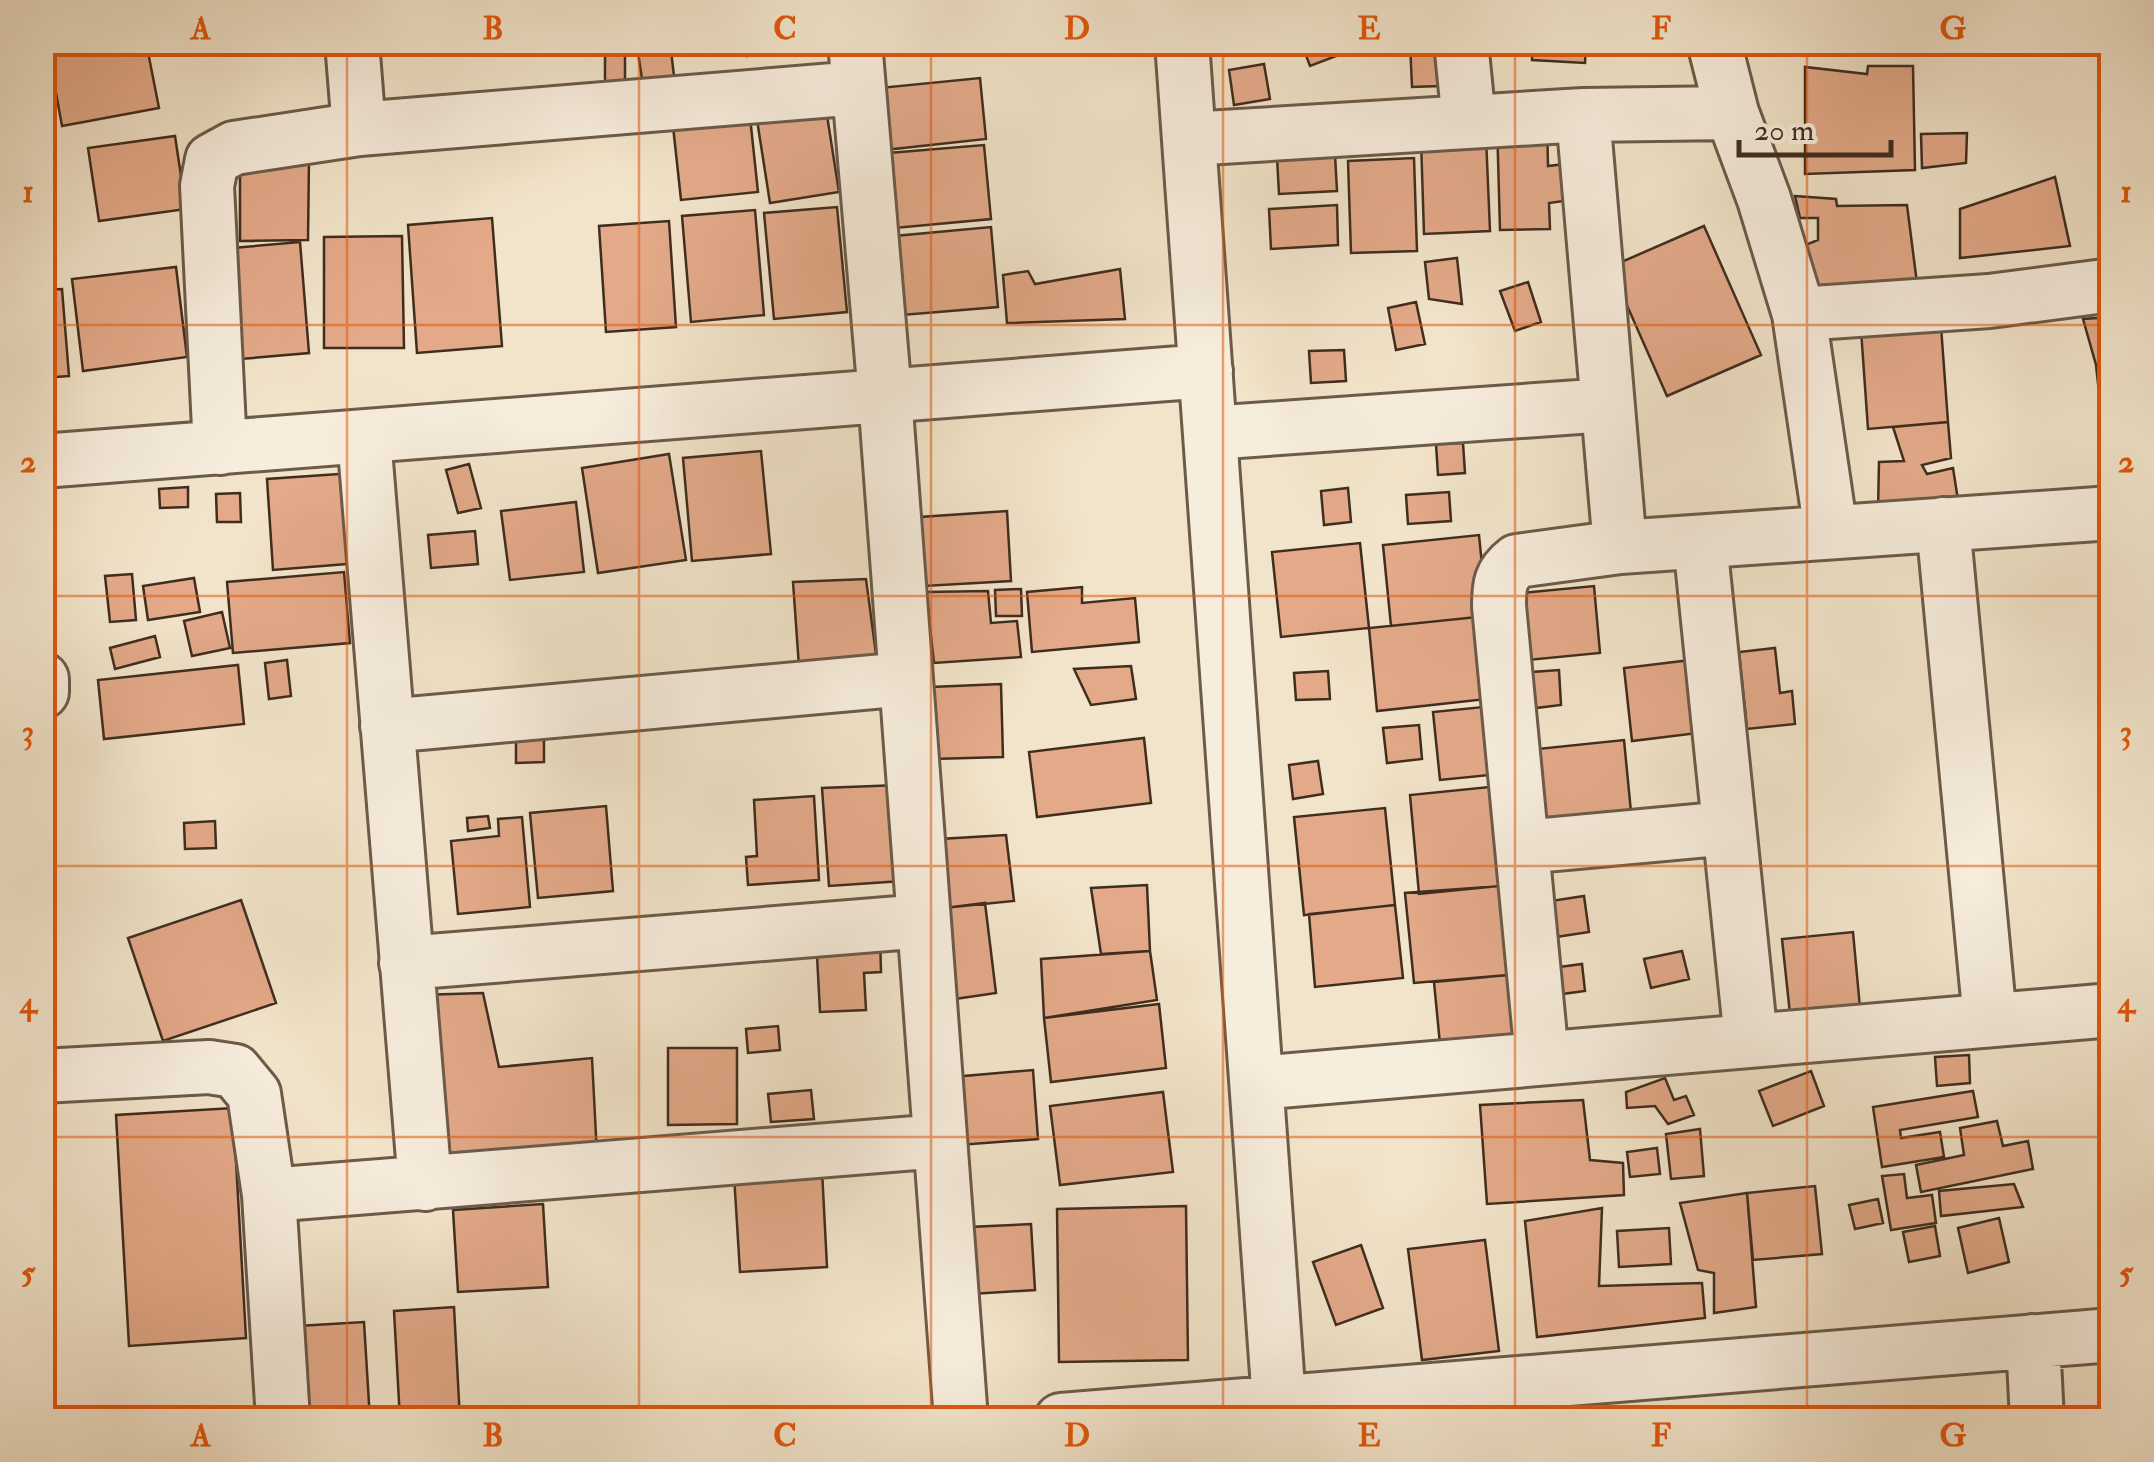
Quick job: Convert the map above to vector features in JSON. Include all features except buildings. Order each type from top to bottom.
[{"type":"street","points":[[352,42],[359,129]]},
{"type":"street","points":[[1182,42],[1280,1402]]},
{"type":"street","points":[[1461,42],[1469,122]]},
{"type":"street","points":[[1714,42],[1732,113],[1764,199],[1799,314],[1831,532]]},
{"type":"street","points":[[220,448],[207,186],[212,160],[234,148],[359,129],[856,65],[885,396],[961,1420]]},
{"type":"street","points":[[1189,139],[1583,115],[1732,113]]},
{"type":"street","points":[[1583,115],[1620,548]]},
{"type":"street","points":[[1799,314],[1989,302],[2112,285]]},
{"type":"street","points":[[42,461],[1206,371]]},
{"type":"street","points":[[1210,433],[1608,405]]},
{"type":"street","points":[[364,436],[424,1184]]},
{"type":"street","points":[[1542,1058],[1500,606],[1503,571],[1516,561],[1620,548],[2112,512]]},
{"type":"street","points":[[1943,524],[1990,1020]]},
{"type":"street","points":[[1700,542],[1751,1040]]},
{"type":"street","points":[[42,678],[42,692]]},
{"type":"street","points":[[387,726],[906,679]]},
{"type":"street","points":[[1522,846],[1729,828]]},
{"type":"street","points":[[406,963],[924,921]]},
{"type":"street","points":[[1256,1084],[2112,1010]]},
{"type":"street","points":[[42,1076],[209,1067],[236,1071],[254,1094],[268,1195],[284,1420]]},
{"type":"street","points":[[268,1195],[940,1140]]},
{"type":"street","points":[[1061,1420],[1226,1413],[1280,1402],[1516,1401],[2112,1335]]},
{"type":"street","points":[[2033,1341],[2037,1420]]}]
